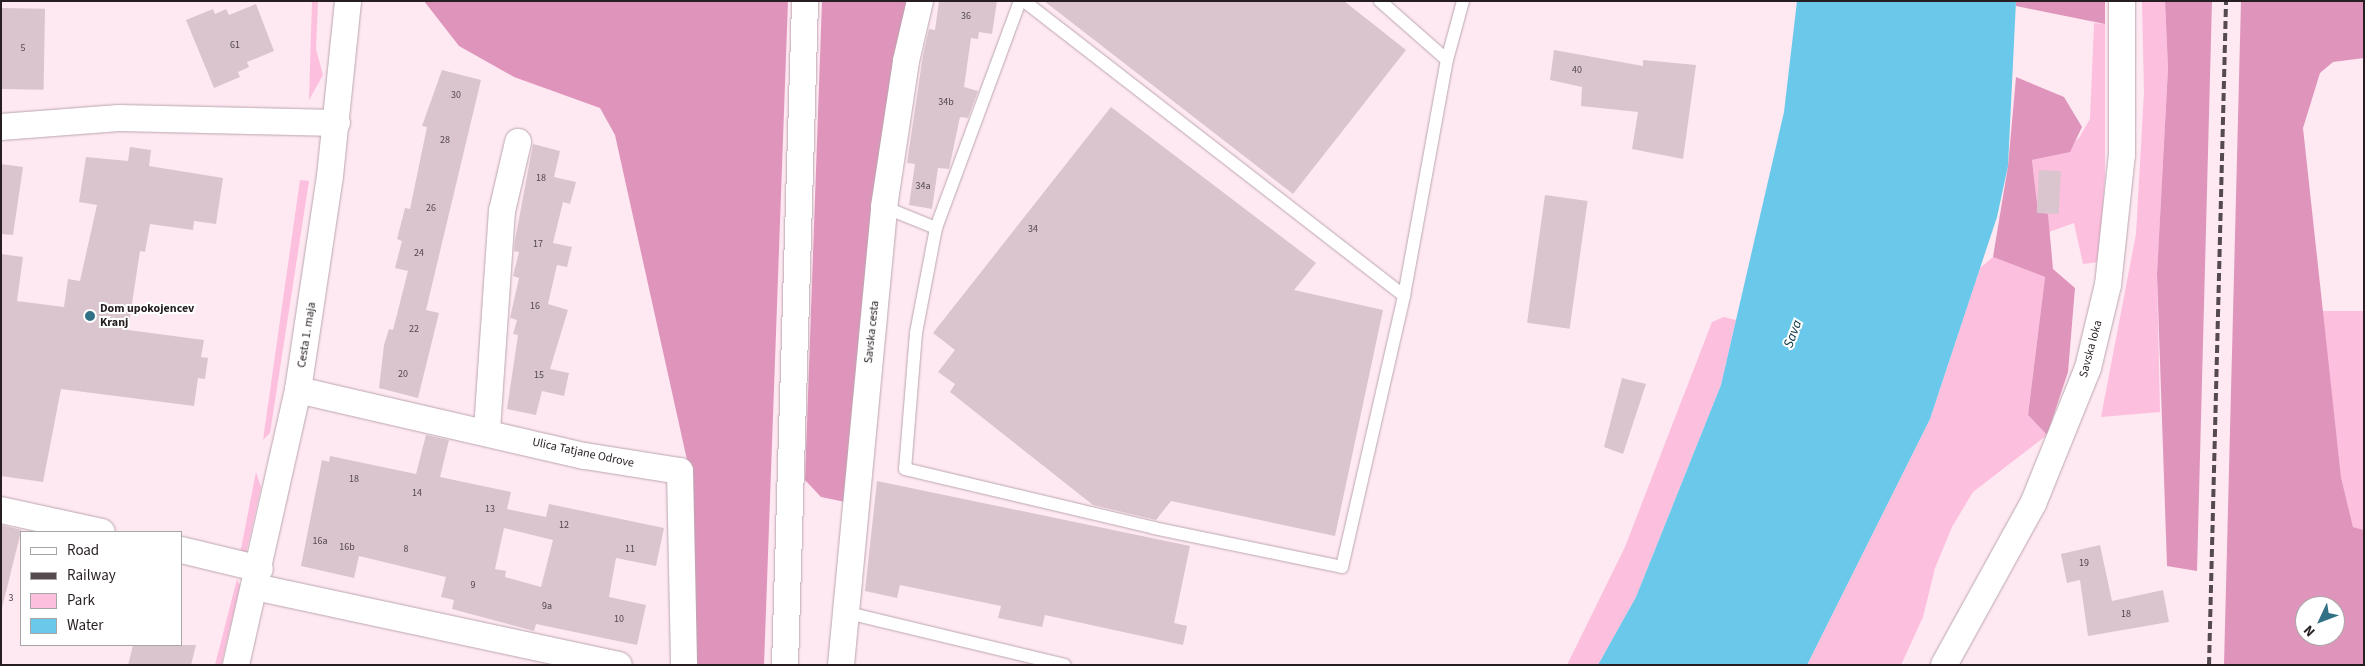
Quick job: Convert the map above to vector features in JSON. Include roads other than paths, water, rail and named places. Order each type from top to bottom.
[{"type":"street","name":"Cesta 1. maja","points":[[236,665],[298,390],[337,123],[348,1]]},
{"type":"street","points":[[785,665],[805,1]]},
{"type":"street","name":"Savska cesta","points":[[841,665],[844,612],[884,207],[906,60],[920,1]]},
{"type":"street","name":"Savska loka","points":[[1944,665],[2033,504],[2088,368],[2108,286],[2120,184],[2122,1]]},
{"type":"street","points":[[1,128],[119,118],[337,123]]},
{"type":"street","points":[[487,430],[502,211],[518,142]]},
{"type":"street","name":"Ulica Tatjane Odrove","points":[[298,390],[487,430],[585,456],[680,471],[684,665]]},
{"type":"street","points":[[1,510],[97,531]]},
{"type":"street","points":[[182,550],[257,578],[619,665]]},
{"type":"lane","points":[[1020,1],[936,228],[916,333],[905,470],[1154,528],[1342,566],[1404,296],[1447,60],[1463,1]]},
{"type":"lane","points":[[1024,1],[1404,296]]},
{"type":"lane","points":[[1380,1],[1447,60]]},
{"type":"lane","points":[[884,207],[936,228]]},
{"type":"lane","points":[[844,612],[1065,665]]},
{"type":"water","name":"Sava","points":[[1797,1],[2016,1],[2008,166],[1997,217],[1930,419],[1807,665],[1598,665],[1636,597],[1721,385],[1784,112]]},
{"type":"railway","points":[[2209,665],[2226,1]]},
{"type":"place","name":"Dom upokojencev Kranj","points":[[90,316]]}]
